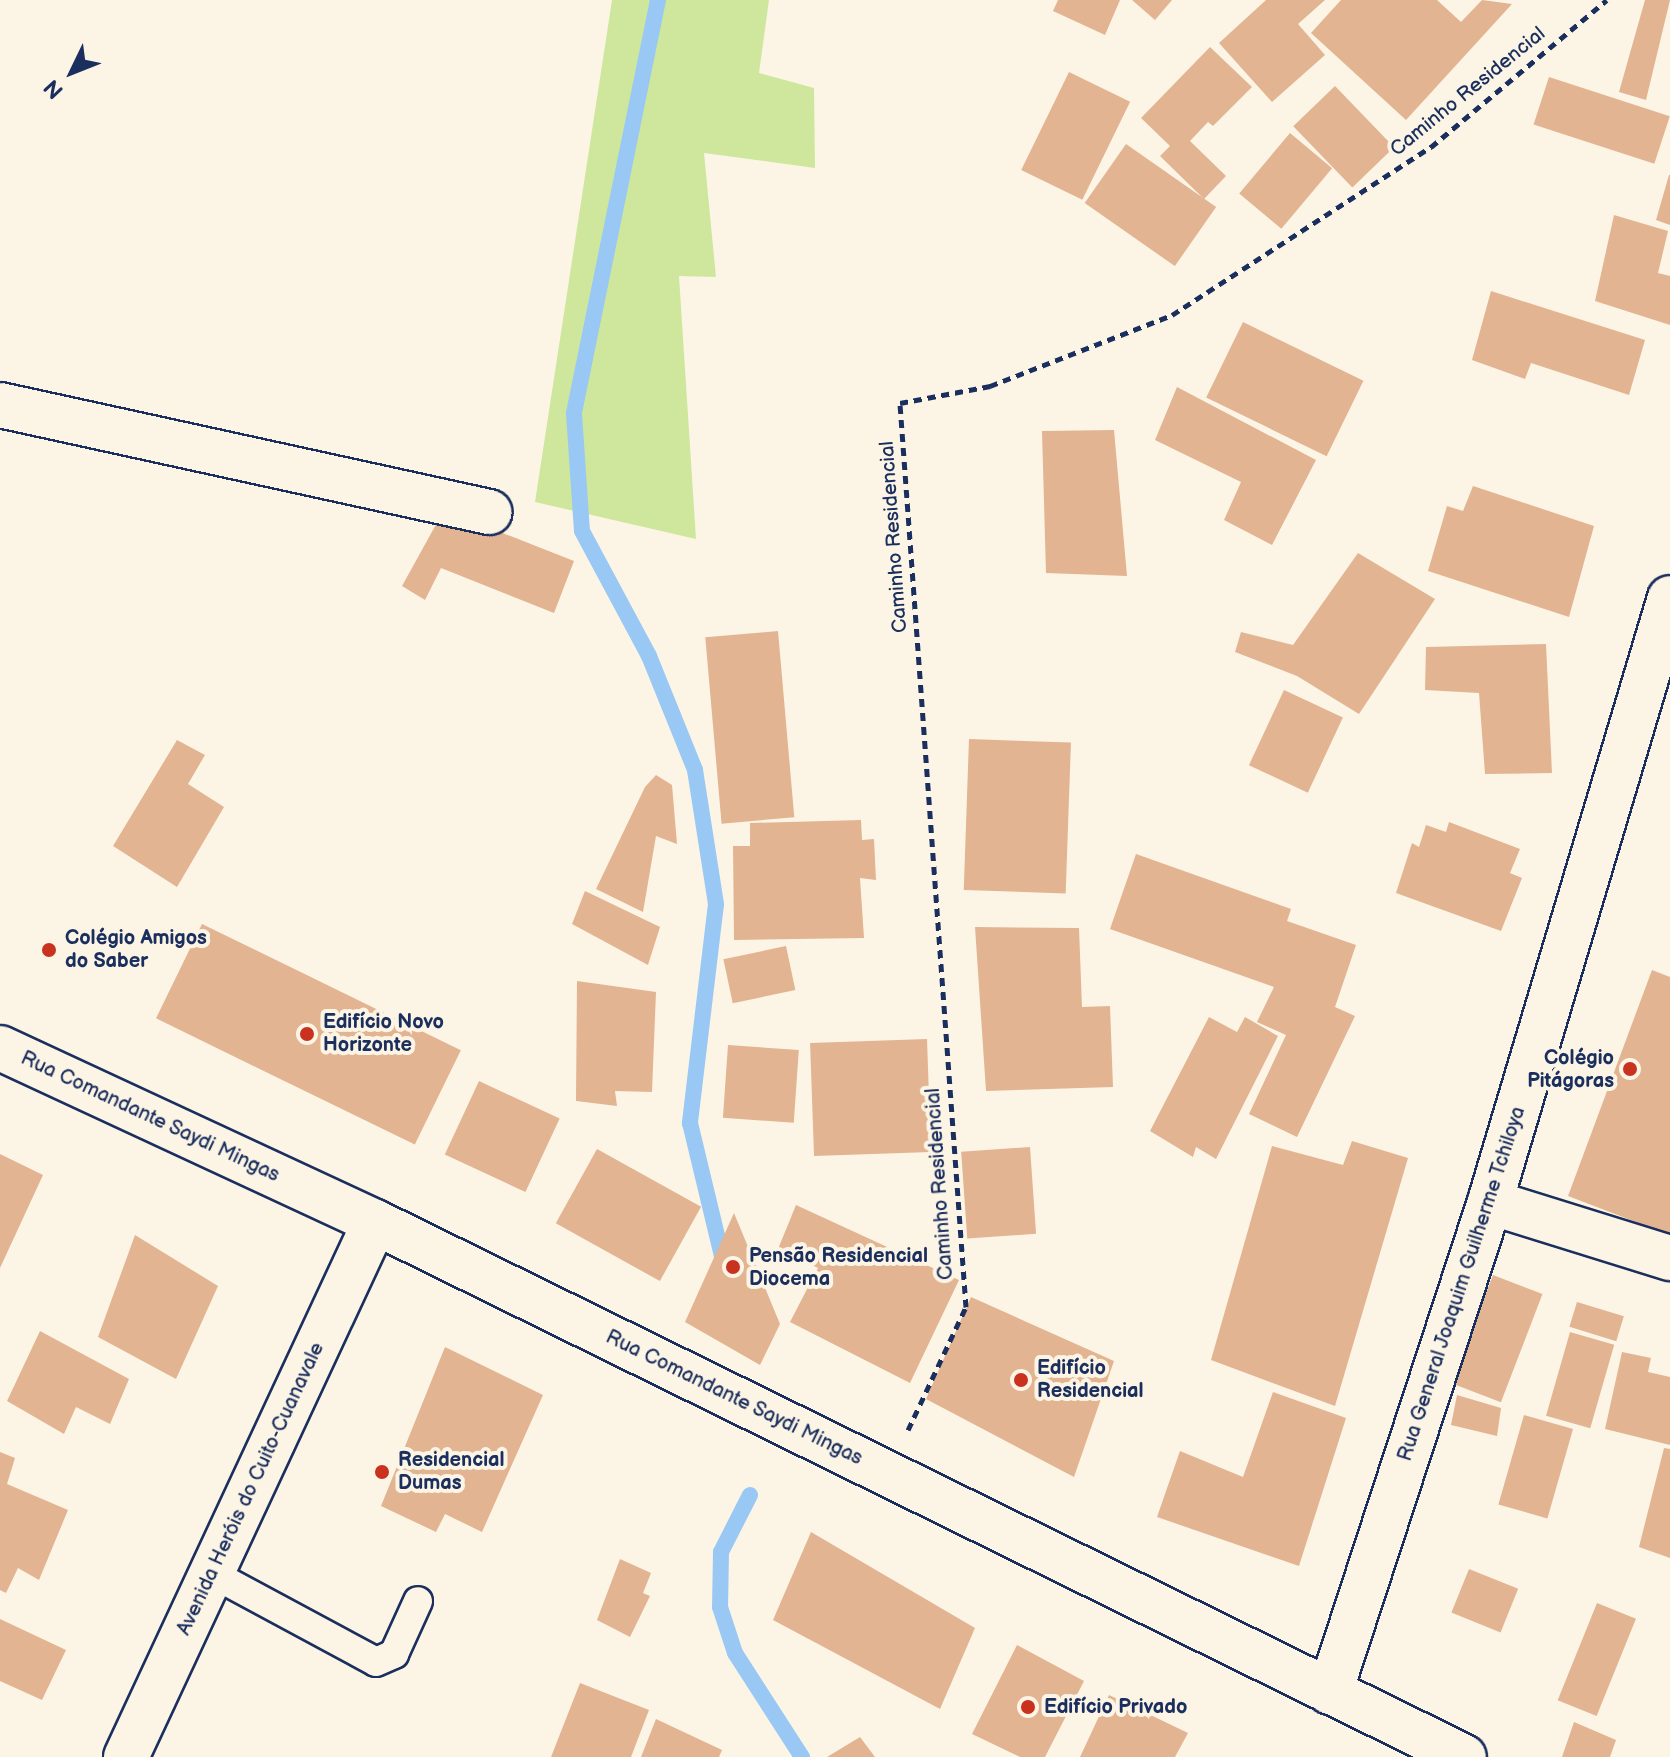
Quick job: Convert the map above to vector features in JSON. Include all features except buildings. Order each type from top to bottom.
[{"type":"street","points":[[0,405],[489,512]]},
{"type":"street","name":"Rua General Joaquim Guilherme Tchiloya","points":[[1330,1692],[1490,1202],[1670,598]]},
{"type":"street","name":"Rua Comandante Saydi Mingas","points":[[0,1048],[375,1222],[1464,1757]]},
{"type":"street","points":[[1490,1202],[1670,1258]]},
{"type":"street","name":"Avenida Heróis do Cuito-Cuanavale","points":[[126,1757],[375,1222]]},
{"type":"lane","points":[[211,1573],[376,1662],[394,1654],[418,1601]]},
{"type":"path","name":"Caminho Residencial","points":[[888,1474],[966,1307],[900,403],[990,386],[1172,315],[1431,147],[1607,0]]},
{"type":"green space","points":[[612,0],[769,0],[759,73],[814,88],[815,168],[704,153],[716,277],[679,276],[696,539],[535,502]]},
{"type":"waterway","points":[[658,0],[574,414],[582,531],[649,656],[695,770],[716,904],[690,1123],[724,1265]]},
{"type":"waterway","points":[[750,1495],[721,1552],[720,1607],[735,1653],[802,1757]]},
{"type":"place","name":"Colégio Amigos do Saber","points":[[49,950]]},
{"type":"place","name":"Edifício Novo Horizonte","points":[[307,1034]]},
{"type":"place","name":"Colégio Pitágoras","points":[[1630,1069]]},
{"type":"place","name":"Pensão Residencial Diocema","points":[[733,1267]]},
{"type":"place","name":"Edifício Residencial","points":[[1021,1380]]},
{"type":"place","name":"Residencial Dumas","points":[[382,1472]]},
{"type":"place","name":"Edifício Privado","points":[[1028,1707]]}]
